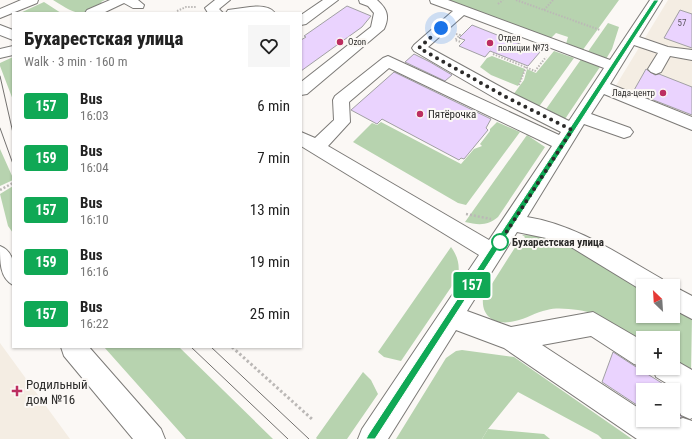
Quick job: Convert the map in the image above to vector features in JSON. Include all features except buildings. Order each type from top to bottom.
[{"type":"street","points":[[0,14],[32,0]]},
{"type":"street","points":[[94,12],[120,0]]},
{"type":"street","points":[[215,12],[212,8],[224,0]]},
{"type":"street","points":[[302,20],[332,0]]},
{"type":"street","points":[[302,89],[377,29],[382,17],[381,12],[373,3],[365,0]]},
{"type":"street","points":[[436,0],[613,66]]},
{"type":"street","points":[[372,439],[493,252],[502,221],[563,144],[656,0]]},
{"type":"street","points":[[462,10],[419,48],[506,97],[576,123],[624,132]]},
{"type":"street","points":[[242,12],[266,12]]},
{"type":"street","points":[[0,29],[12,35]]},
{"type":"street","points":[[631,39],[666,51],[692,55]]},
{"type":"street","points":[[0,54],[12,50]]},
{"type":"street","points":[[656,69],[666,51]]},
{"type":"street","points":[[493,252],[308,142],[342,122],[341,100],[388,61],[563,144]]},
{"type":"street","points":[[600,86],[692,124]]},
{"type":"street","points":[[502,221],[547,229],[578,241],[642,279]]},
{"type":"street","points":[[0,256],[12,274]]},
{"type":"street","points":[[680,301],[692,308]]},
{"type":"street","points":[[451,317],[511,338],[673,436]]},
{"type":"street","points":[[511,338],[593,324],[636,351]]},
{"type":"street","points":[[74,348],[151,439]]},
{"type":"street","points":[[676,375],[688,382],[690,406]]},
{"type":"path","points":[[498,4],[503,0]]},
{"type":"path","points":[[516,0],[600,30]]},
{"type":"path","points":[[544,10],[553,0]]},
{"type":"path","points":[[177,11],[186,7],[196,7]]},
{"type":"path","points":[[493,54],[535,71],[555,45]]},
{"type":"path","points":[[0,190],[12,183]]},
{"type":"path","points":[[470,215],[502,221]]},
{"type":"path","points":[[233,348],[313,420]]},
{"type":"shaded area","points":[[668,0],[692,0],[692,119],[615,87]]},
{"type":"shaded area","name":"Родильный дом №16","points":[[0,343],[70,439],[0,439]]},
{"type":"green space","points":[[53,0],[105,0],[101,2],[104,4],[95,8],[88,11],[78,12],[68,9]]},
{"type":"green space","points":[[445,0],[619,0],[582,51],[566,44],[568,37],[556,33],[551,38],[547,38]]},
{"type":"green space","points":[[44,2],[59,12],[22,12]]},
{"type":"green space","points":[[608,23],[619,27],[612,49],[606,59],[587,53]]},
{"type":"green space","points":[[554,51],[574,58],[538,108],[513,95],[524,80],[527,69],[536,73]]},
{"type":"green space","points":[[492,56],[525,69],[518,86],[491,75],[480,67],[487,58]]},
{"type":"green space","points":[[12,57],[12,97],[0,66],[0,63]]},
{"type":"green space","points":[[582,58],[600,67],[565,119],[544,112]]},
{"type":"green space","points":[[381,122],[461,164],[474,149],[482,146],[480,144],[490,129],[497,122],[520,132],[466,205],[458,203],[353,142],[372,123],[377,125]]},
{"type":"green space","points":[[527,135],[545,147],[498,217],[483,224],[465,222]]},
{"type":"green space","points":[[0,149],[12,176],[12,180],[0,186]]},
{"type":"green space","points":[[12,187],[12,232],[8,226],[0,194]]},
{"type":"green space","points":[[522,235],[546,236],[570,244],[636,283],[636,323],[680,323],[680,308],[692,316],[691,372],[680,365],[680,331],[636,331],[636,338],[604,318],[587,312],[566,309],[543,311],[519,320],[508,322],[496,321],[492,319],[485,311],[483,298],[521,238],[523,240],[525,237]]},
{"type":"green space","points":[[451,247],[458,261],[458,277],[401,361],[384,357],[378,352]]},
{"type":"green space","points":[[105,348],[180,348],[273,439],[186,439]]},
{"type":"green space","points":[[462,350],[514,357],[632,439],[602,439],[598,435],[518,392],[488,429],[482,439],[396,439],[446,358],[456,351]]},
{"type":"green space","points":[[363,372],[371,380],[378,394],[347,439],[317,439],[316,438]]},
{"type":"green space","points":[[488,429],[544,434],[550,439],[482,439]]},
{"type":"tram line","points":[[0,76],[12,129]]},
{"type":"tram line","points":[[0,128],[12,161]]},
{"type":"tram line","points":[[192,348],[288,439]]},
{"type":"tram line","points":[[212,348],[309,439]]},
{"type":"bus line","name":"157","points":[[372,439],[656,0]]},
{"type":"place","name":"Ozon","points":[[340,42]]},
{"type":"place","name":"Отдел полиции №73","points":[[490,43]]},
{"type":"place","name":"Лада-центр","points":[[663,93]]},
{"type":"place","name":"Пятёрочка","points":[[420,114]]},
{"type":"place","name":"Бухарестская улица","points":[[500,242]]},
{"type":"place","name":"Родильный дом №16","points":[[17,391]]},
{"type":"route","points":[[441,28],[419,48],[506,97],[572,130],[499,243],[500,242]]}]
